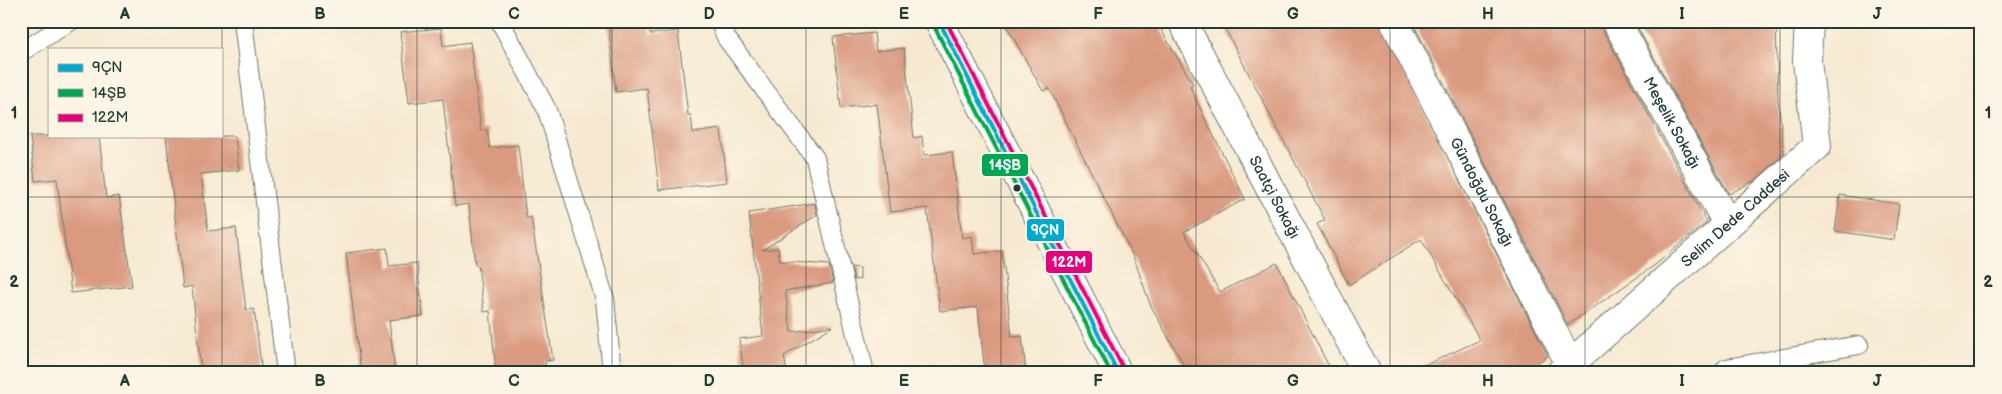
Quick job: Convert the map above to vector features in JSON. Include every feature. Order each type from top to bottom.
[{"type":"street","points":[[939,21],[1118,373]]},
{"type":"street","name":"Saatçi Sokağı","points":[[1182,21],[1367,373]]},
{"type":"street","name":"Gündoğdu Sokağı","points":[[1394,21],[1565,368]]},
{"type":"street","name":"Meşelik Sokağı","points":[[1616,21],[1728,224]]},
{"type":"street","name":"Selim Dede Caddesi","points":[[1565,368],[1817,146],[1807,61],[1809,21]]},
{"type":"lane","points":[[21,52],[71,21]]},
{"type":"lane","points":[[243,21],[286,373]]},
{"type":"lane","points":[[500,21],[547,110],[605,299],[612,373]]},
{"type":"lane","points":[[718,21],[727,39],[815,158],[865,373]]},
{"type":"lane","points":[[1722,373],[1726,368],[1859,345]]},
{"type":"building","points":[[608,21],[649,21],[650,34],[678,31],[688,115],[691,115],[693,133],[721,129],[727,182],[659,190],[647,88],[616,92]]},
{"type":"building","points":[[1004,21],[1156,21],[1193,84],[1190,86],[1198,104],[1245,199],[1184,232],[1220,292],[1277,263],[1332,373],[1188,373],[1150,304],[1134,258],[1049,88],[1043,91]]},
{"type":"building","points":[[1221,21],[1379,21],[1548,356],[1522,373],[1408,373],[1480,340],[1421,239],[1349,285],[1317,224],[1325,220]]},
{"type":"building","points":[[1412,21],[1600,21],[1602,29],[1707,222],[1655,265],[1568,325]]},
{"type":"building","points":[[1634,21],[1776,21],[1778,98],[1784,154],[1757,179],[1729,194]]},
{"type":"building","points":[[441,28],[443,46],[470,42],[481,131],[487,130],[490,148],[518,145],[526,218],[531,217],[553,360],[545,361],[546,373],[496,373],[490,311],[484,312],[478,265],[475,265],[469,204],[455,206],[443,99],[409,103],[400,32]]},
{"type":"building","points":[[874,33],[876,51],[904,48],[914,138],[922,136],[924,155],[952,152],[962,238],[972,236],[974,254],[1002,251],[1012,337],[1022,336],[1026,373],[985,373],[978,307],[940,311],[927,208],[890,212],[877,104],[841,108],[833,37]]},
{"type":"building","points":[[30,136],[99,138],[106,198],[119,196],[132,286],[71,293],[57,179],[35,181]]},
{"type":"building","points":[[222,136],[235,136],[239,170],[201,174],[208,231],[236,228],[246,310],[254,309],[262,373],[201,373],[192,286],[183,288],[166,138],[222,138]]},
{"type":"building","points":[[1840,195],[1899,204],[1894,240],[1835,231]]},
{"type":"building","points":[[815,203],[817,215],[762,250],[778,248],[780,261],[829,265],[833,283],[785,291],[791,332],[833,326],[784,356],[787,373],[744,373],[739,339],[763,336],[749,213]]},
{"type":"building","points":[[387,248],[389,266],[417,263],[423,316],[389,320],[395,373],[361,373],[346,253]]},
{"type":"building","points":[[851,267],[860,268],[860,279],[854,280]]},
{"type":"transit line","name":"9ÇN","points":[[939,21],[1118,373]]},
{"type":"transit line","name":"122M","points":[[946,21],[1124,370]]},
{"type":"transit line","name":"14ŞB","points":[[933,24],[1111,373]]}]
